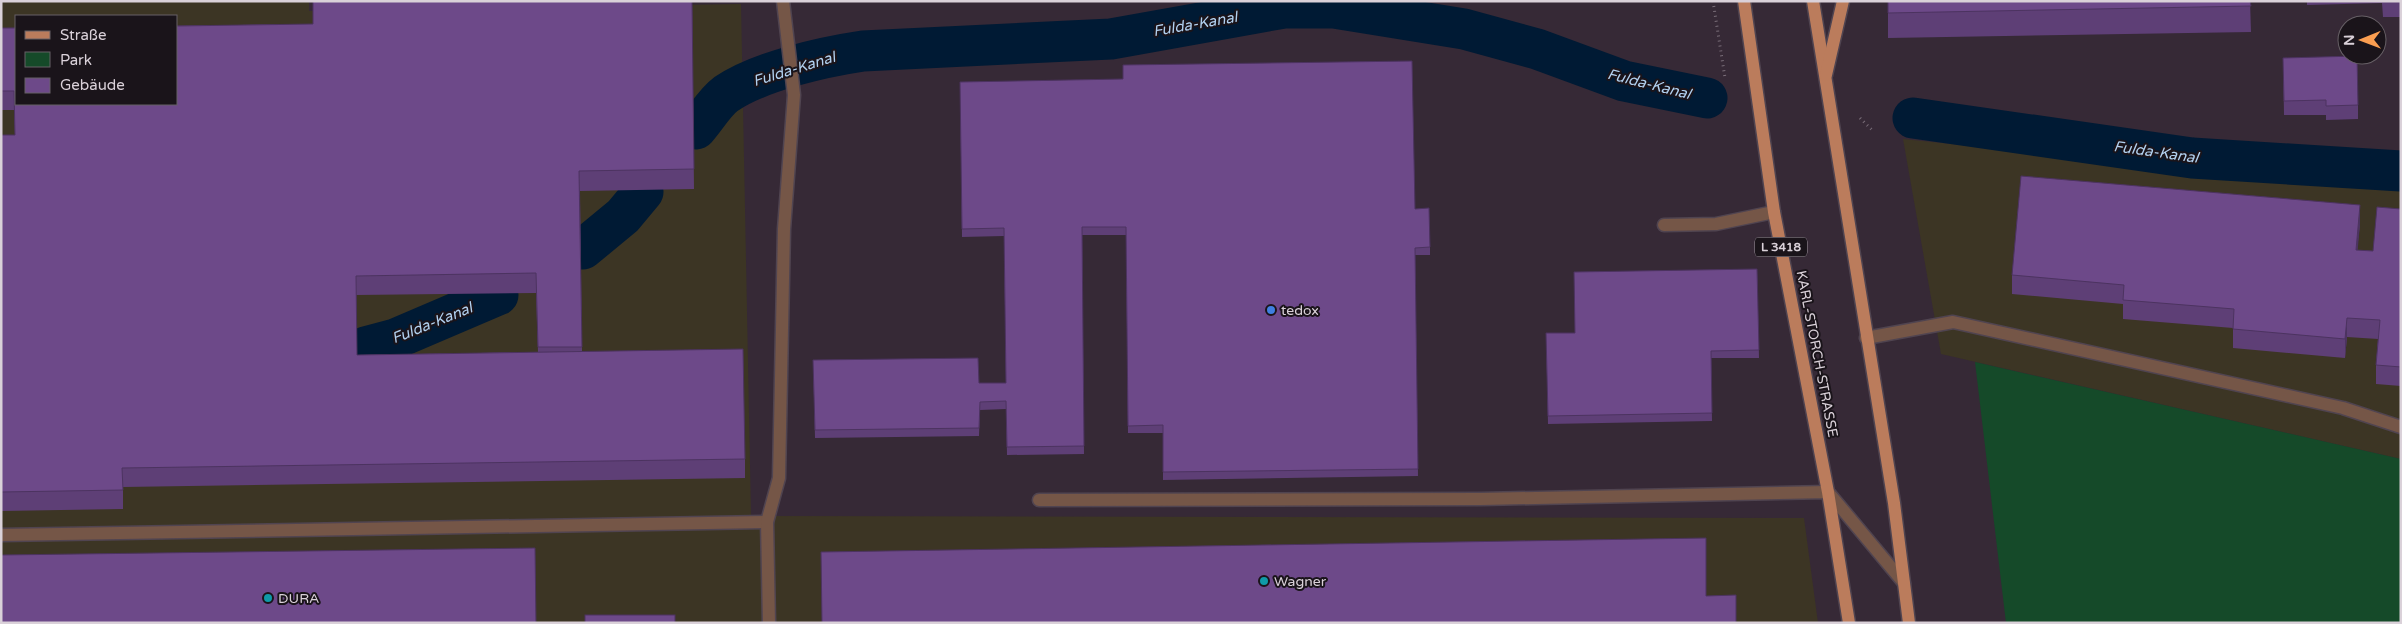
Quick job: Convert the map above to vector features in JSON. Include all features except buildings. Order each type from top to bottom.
[{"type":"main road","name":"KARL-STORCH-STRASSE","points":[[1744,1],[1774,212],[1828,492],[1848,623]]},
{"type":"main road","points":[[1813,1],[1894,503],[1909,623]]},
{"type":"main road","points":[[1825,83],[1843,1]]},
{"type":"lane","points":[[769,623],[767,522],[779,478],[784,229],[794,95],[783,1]]},
{"type":"lane","points":[[1664,225],[1716,224],[1774,212]]},
{"type":"lane","points":[[1866,338],[1953,322],[2343,408],[2401,427]]},
{"type":"lane","points":[[1039,500],[1481,499],[1828,492],[1904,583]]},
{"type":"lane","points":[[1,535],[767,522]]},
{"type":"path","points":[[1713,1],[1719,43]]},
{"type":"shaded area","points":[[1,1],[309,1],[309,11],[741,4],[751,516],[1804,518],[1818,623],[1,623]]},
{"type":"shaded area","points":[[1903,139],[2401,190],[2401,459],[1941,354]]},
{"type":"green space","points":[[1975,362],[2401,459],[2401,623],[2006,623]]},
{"type":"waterway","name":"Fulda-Kanal","points":[[696,129],[722,97],[740,86],[756,78],[792,66],[829,57],[863,51],[1111,39],[1284,8],[1334,8],[1464,29],[1537,49],[1624,81],[1707,98]]},
{"type":"waterway","name":"Fulda-Kanal","points":[[1913,118],[2192,158],[2401,171]]},
{"type":"waterway","name":"Fulda-Kanal","points":[[583,249],[623,216],[643,192]]},
{"type":"waterway","name":"Fulda-Kanal","points":[[365,347],[395,339],[498,295]]},
{"type":"place","name":"tedox","points":[[1271,310]]},
{"type":"place","name":"Wagner","points":[[1264,581]]},
{"type":"place","name":"DURA","points":[[268,598]]}]
